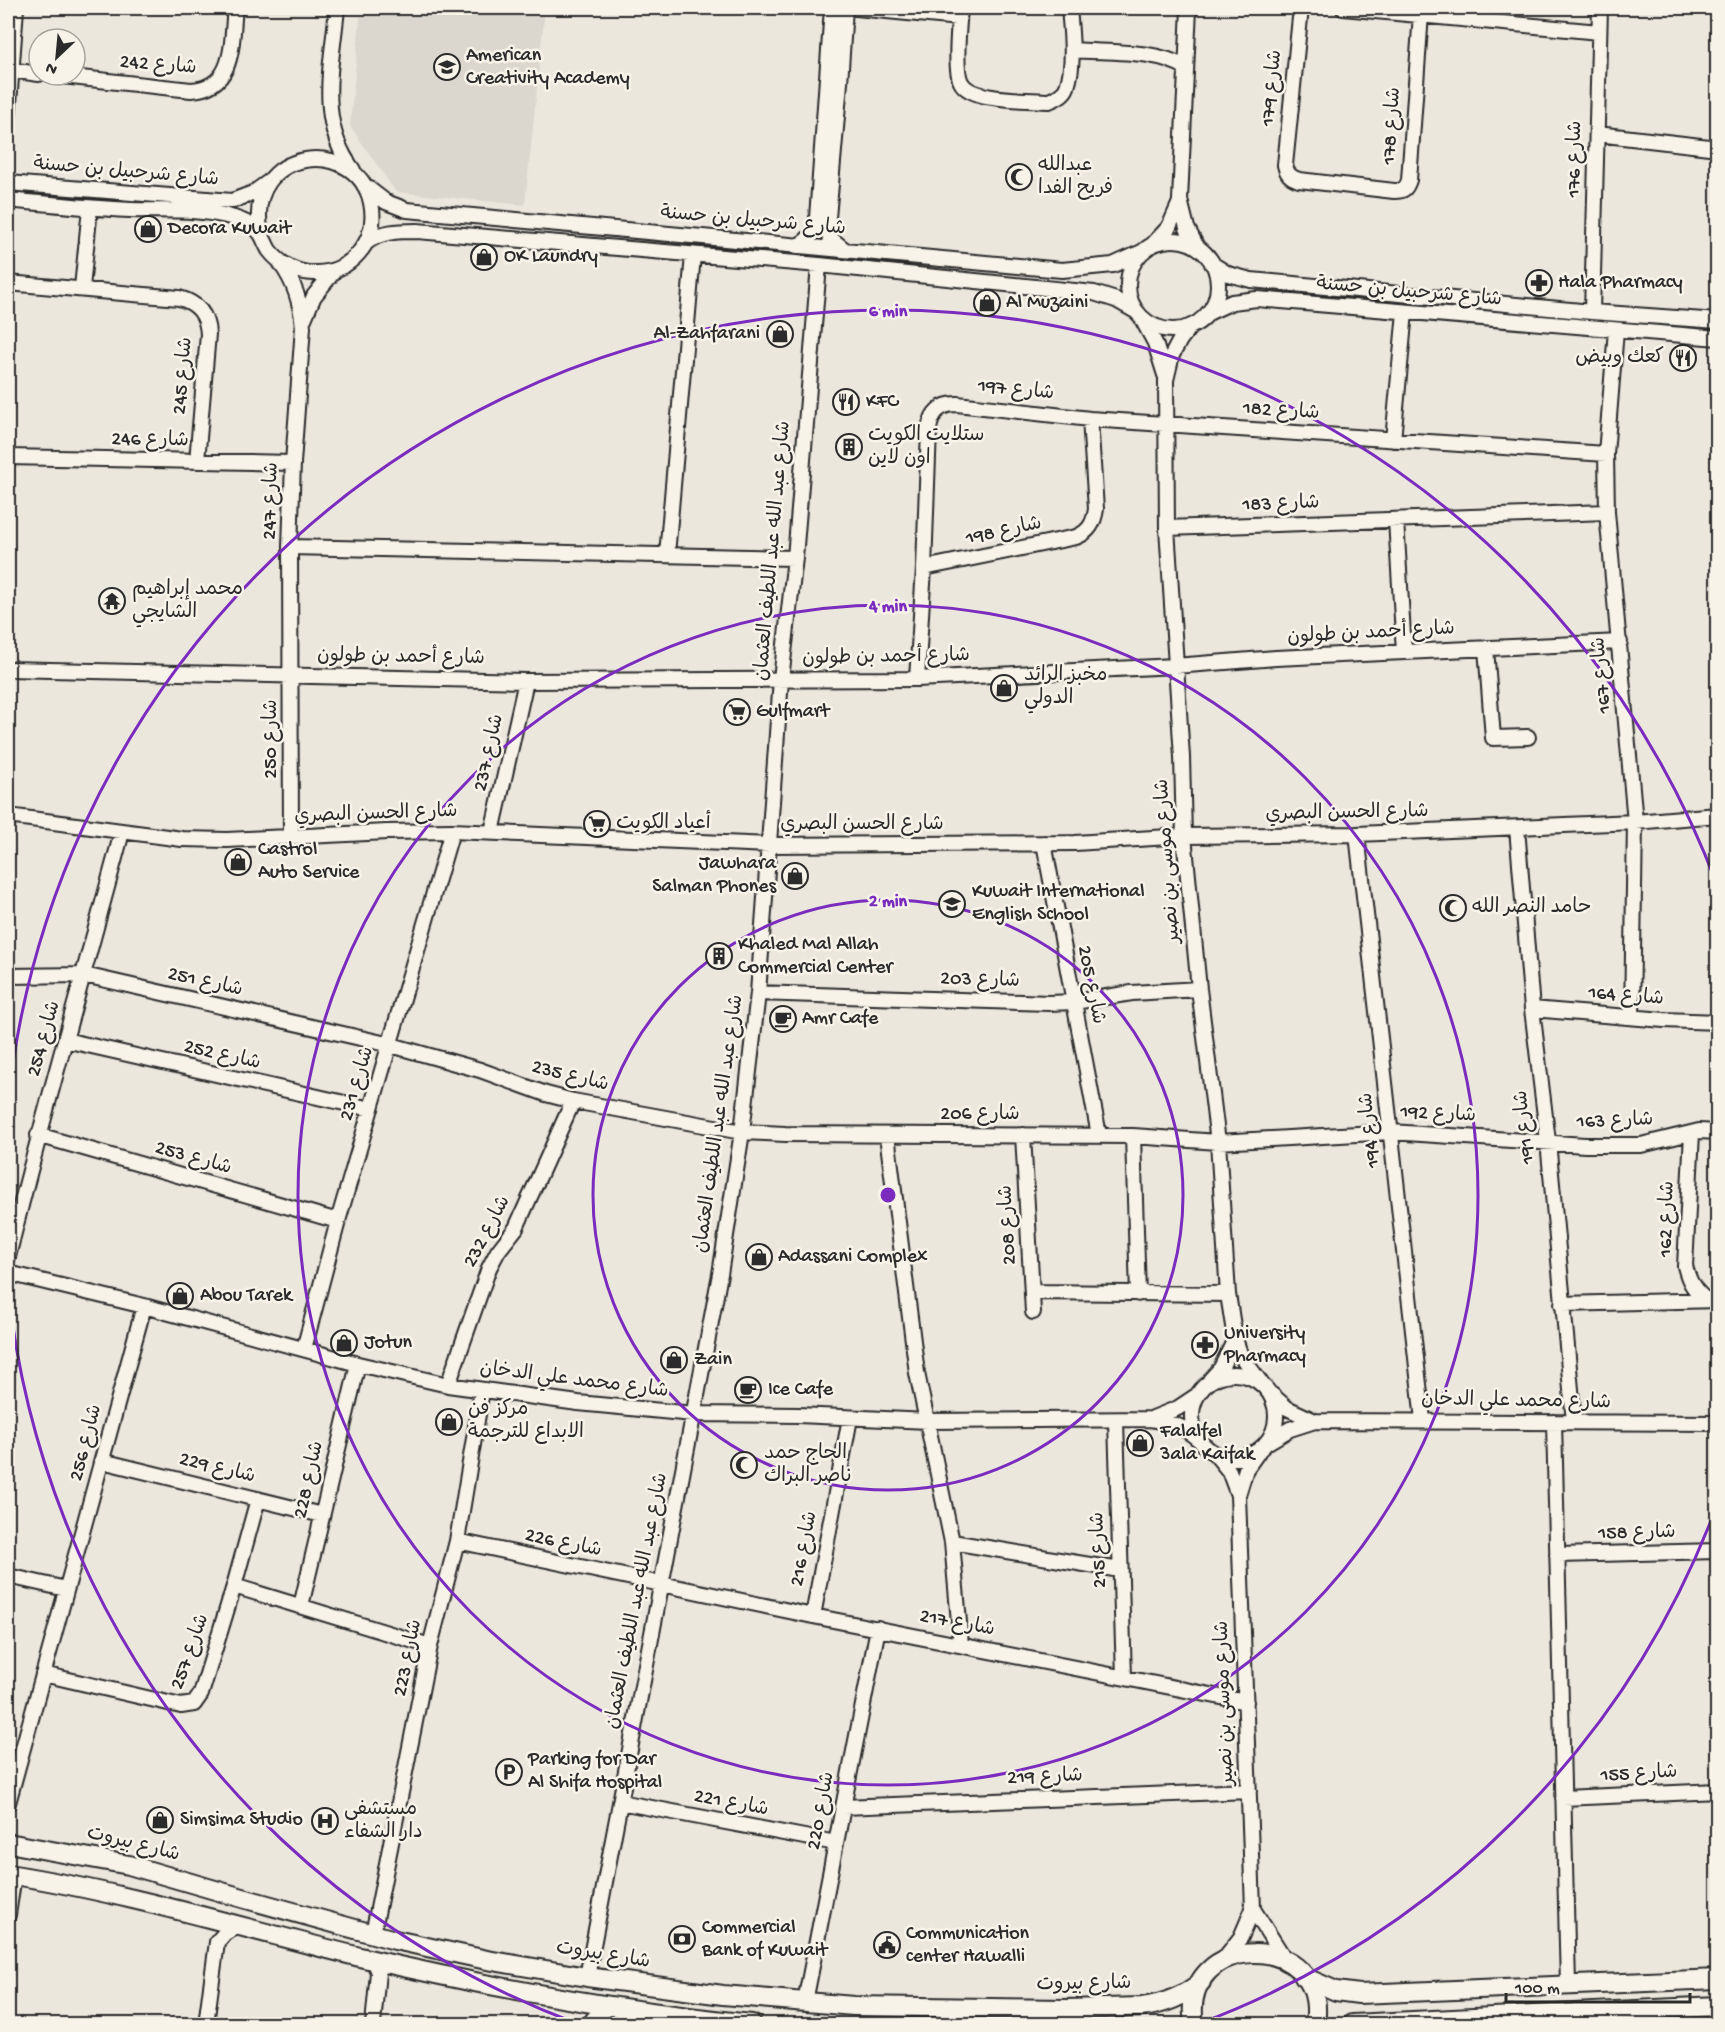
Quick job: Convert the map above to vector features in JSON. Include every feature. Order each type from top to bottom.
[{"type":"main road","name":"شارع بيروت","points":[[8,1843],[129,1865],[371,1933],[487,1960],[587,1977],[723,1995],[805,2002],[942,2008],[1066,2009],[1149,2006],[1169,2002],[1185,1994],[1223,1960]]},
{"type":"main road","points":[[11,1875],[129,1897],[447,1976],[610,2007],[752,2025]]},
{"type":"main road","points":[[368,1958],[371,1933]]},
{"type":"main road","points":[[447,1976],[456,1966],[452,1952]]},
{"type":"main road","points":[[1223,1960],[1255,1952],[1276,1956],[1286,1961],[1304,1977],[1336,1990],[1359,1994],[1718,1979]]},
{"type":"main road","points":[[485,1983],[481,1980],[478,1971],[482,1962],[487,1960]]},
{"type":"main road","points":[[1304,1977],[1314,1996],[1316,2025]]},
{"type":"main road","points":[[1693,1980],[1699,1993],[1694,2006]]},
{"type":"main road","points":[[1194,2025],[1193,2006],[1201,1982]]},
{"type":"main road","points":[[1440,2019],[1436,2008],[1441,2000],[1513,1996],[1547,1986]]},
{"type":"main road","points":[[1352,2025],[1718,2006]]},
{"type":"main road","points":[[942,2008],[952,2013],[957,2025]]},
{"type":"main road","points":[[980,2025],[985,2012],[992,2008]]},
{"type":"street","points":[[8,118],[16,8]]},
{"type":"street","name":"شارع 242","points":[[87,79],[191,90],[204,89],[216,83],[227,67],[235,8]]},
{"type":"street","points":[[337,8],[328,99],[330,123],[343,157],[361,181],[369,194],[373,214],[372,224],[366,243],[353,260],[335,270],[303,272],[293,269],[275,257],[261,233],[258,211],[260,200],[271,180],[285,167],[304,160],[333,161],[350,170],[361,181]]},
{"type":"street","points":[[797,246],[806,242],[811,235],[817,218],[832,8]]},
{"type":"street","points":[[845,8],[827,229],[830,238],[845,250]]},
{"type":"street","points":[[856,8],[960,13],[957,69],[960,81],[968,89],[983,96],[1049,101],[1059,97],[1067,87],[1073,50],[1069,8]]},
{"type":"street","points":[[1180,200],[1169,227],[1133,263],[1128,277],[1130,299],[1139,315],[1155,326],[1169,330],[1191,326],[1208,313],[1215,300],[1218,285],[1212,264],[1197,247],[1187,228],[1180,200],[1189,8]]},
{"type":"street","name":"شارع 179","points":[[1287,172],[1285,165],[1301,8]]},
{"type":"street","points":[[1343,8],[1599,32]]},
{"type":"street","name":"شارع 176","points":[[1592,312],[1600,8]]},
{"type":"street","name":"شارع 178","points":[[1287,172],[1290,177],[1299,180],[1394,191],[1403,191],[1406,188],[1409,180],[1421,14]]},
{"type":"street","points":[[1073,50],[1161,57],[1186,68]]},
{"type":"street","points":[[11,70],[27,72]]},
{"type":"street","points":[[1597,134],[1718,148]]},
{"type":"street","name":"شارع شرحبيل بن حسنة","points":[[8,183],[232,201],[253,193],[271,180]]},
{"type":"street","name":"شارع شرحبيل بن حسنة","points":[[361,181],[386,202],[407,210],[1062,270],[1113,265],[1145,249]]},
{"type":"street","name":"شارع شرحبيل بن حسنة","points":[[8,200],[90,208],[208,213],[234,218],[261,233]]},
{"type":"street","points":[[82,288],[90,208]]},
{"type":"street","name":"شارع شرحبيل بن حسنة","points":[[366,243],[385,233],[417,231],[819,265],[1094,293],[1116,300],[1139,315]]},
{"type":"street","points":[[1145,249],[1162,241],[1176,240],[1197,247]]},
{"type":"street","points":[[667,555],[693,255]]},
{"type":"street","name":"شارع 247","points":[[275,257],[296,290],[303,327],[293,463],[290,548],[292,676]]},
{"type":"street","name":"شارع شرحبيل بن حسنة","points":[[1212,264],[1228,274],[1251,280],[1592,312],[1718,321]]},
{"type":"street","name":"شارع عبد الله عبد اللطيف العثمان","points":[[587,1977],[720,1274],[742,1132],[758,993],[782,679],[795,558],[819,265]]},
{"type":"street","name":"شارع 247","points":[[303,327],[314,296],[335,270]]},
{"type":"street","name":"شارع 245","points":[[8,283],[179,298],[195,305],[207,323],[208,334],[196,461]]},
{"type":"street","name":"شارع شرحبيل بن حسنة","points":[[1208,313],[1232,302],[1257,299],[1718,338]]},
{"type":"street","points":[[1393,440],[1405,312]]},
{"type":"street","name":"شارع موسى بن نصير","points":[[1139,315],[1159,352],[1166,380]]},
{"type":"street","name":"شارع موسى بن نصير","points":[[1191,326],[1172,355],[1166,380],[1167,528],[1182,757],[1184,836],[1199,989],[1218,1142],[1228,1294],[1235,1339],[1245,1365],[1265,1388]]},
{"type":"street","name":"شارع 167","points":[[1616,330],[1606,454],[1607,512],[1635,822],[1632,1017]]},
{"type":"street","name":"شارع 197","points":[[924,568],[929,429],[932,418],[939,408],[948,404],[957,404],[1090,419],[1166,423]]},
{"type":"street","name":"شارع 198","points":[[924,568],[1076,537],[1089,528],[1095,517],[1096,502],[1090,419]]},
{"type":"street","name":"شارع 182","points":[[1166,423],[1606,454]]},
{"type":"street","name":"شارع 246","points":[[8,458],[293,463]]},
{"type":"street","name":"شارع 183","points":[[1167,528],[1607,512]]},
{"type":"street","points":[[1396,520],[1404,652]]},
{"type":"street","points":[[290,548],[795,558]]},
{"type":"street","points":[[916,679],[924,568]]},
{"type":"street","name":"شارع أحمد بن طولون","points":[[8,669],[526,681],[916,679],[1175,666],[1276,658],[1620,642]]},
{"type":"street","points":[[1486,648],[1493,738],[1528,737]]},
{"type":"street","name":"شارع 250","points":[[291,838],[292,676]]},
{"type":"street","name":"شارع 237","points":[[492,832],[526,681]]},
{"type":"street","name":"شارع الحسن البصري","points":[[8,816],[190,840],[453,831],[770,845],[1076,843],[1184,836],[1357,834],[1517,828],[1718,815]]},
{"type":"street","name":"شارع 191","points":[[1517,828],[1532,1009],[1548,1141],[1574,1422]]},
{"type":"street","name":"شارع 231","points":[[304,1349],[338,1221],[453,831]]},
{"type":"street","name":"شارع 254","points":[[8,1257],[38,1135],[122,832]]},
{"type":"street","name":"شارع 194","points":[[1357,834],[1424,1420]]},
{"type":"street","name":"شارع 205","points":[[1044,843],[1099,1136]]},
{"type":"street","name":"شارع 251","points":[[8,976],[84,975],[391,1045]]},
{"type":"street","name":"شارع 203","points":[[758,993],[1006,1002],[1074,1002],[1132,993],[1199,989]]},
{"type":"street","name":"شارع 164","points":[[1532,1009],[1718,1022]]},
{"type":"street","name":"شارع 252","points":[[65,1040],[371,1109]]},
{"type":"street","name":"شارع 235","points":[[391,1045],[480,1070],[546,1094],[573,1101],[742,1132]]},
{"type":"street","name":"شارع 232","points":[[448,1385],[489,1268],[498,1251],[516,1228],[573,1101]]},
{"type":"street","name":"شارع 206","points":[[742,1132],[1133,1136],[1218,1142]]},
{"type":"street","name":"شارع 192","points":[[1218,1142],[1390,1132],[1548,1141]]},
{"type":"street","name":"شارع 163","points":[[1548,1141],[1585,1145],[1641,1145],[1692,1133],[1718,1132]]},
{"type":"street","name":"شارع 162","points":[[1692,1133],[1685,1266],[1688,1280],[1694,1290],[1712,1300]]},
{"type":"street","name":"شارع 253","points":[[38,1135],[338,1221]]},
{"type":"street","points":[[887,1135],[917,1373],[952,1542],[961,1645]]},
{"type":"street","name":"شارع 208","points":[[1023,1135],[1033,1312]]},
{"type":"street","points":[[1133,1136],[1138,1294]]},
{"type":"street","name":"شارع محمد علي الدخان","points":[[8,1273],[144,1306],[358,1364],[448,1385],[482,1390],[600,1406],[693,1414],[798,1415],[928,1421],[1150,1419],[1177,1424],[1199,1440]]},
{"type":"street","points":[[1033,1292],[1228,1294]]},
{"type":"street","name":"شارع 162","points":[[1562,1304],[1712,1300]]},
{"type":"street","name":"شارع 256","points":[[8,1803],[144,1306]]},
{"type":"street","points":[[1200,1391],[1214,1379],[1232,1374],[1250,1377],[1265,1388],[1275,1404],[1277,1418],[1268,1442],[1258,1452],[1244,1458],[1230,1459],[1216,1455],[1204,1446],[1192,1422],[1192,1409],[1200,1391],[1221,1368],[1235,1339]]},
{"type":"street","name":"شارع 228","points":[[301,1606],[358,1364]]},
{"type":"street","name":"شارع محمد علي الدخان","points":[[1265,1388],[1287,1408],[1315,1421]]},
{"type":"street","name":"شارع 223","points":[[371,1933],[430,1646],[457,1541],[482,1390]]},
{"type":"street","name":"شارع محمد علي الدخان","points":[[1150,1419],[1178,1408],[1200,1391]]},
{"type":"street","name":"شارع 216","points":[[813,1616],[850,1418]]},
{"type":"street","name":"شارع 215","points":[[1116,1421],[1124,1677]]},
{"type":"street","name":"شارع محمد علي الدخان","points":[[1268,1442],[1290,1429],[1315,1421],[1718,1423]]},
{"type":"street","points":[[1554,1422],[1568,1985]]},
{"type":"street","name":"شارع موسى بن نصير","points":[[1238,1495],[1246,1469],[1258,1452]]},
{"type":"street","name":"شارع موسى بن نصير","points":[[1216,1455],[1229,1471],[1238,1495],[1253,1909],[1241,1937],[1223,1960]]},
{"type":"street","name":"شارع 229","points":[[102,1461],[322,1515]]},
{"type":"street","name":"شارع 257","points":[[43,1674],[181,1706],[194,1704],[201,1694],[258,1499]]},
{"type":"street","name":"شارع 226","points":[[457,1541],[660,1585]]},
{"type":"street","points":[[952,1542],[1120,1570]]},
{"type":"street","name":"شارع 158","points":[[1557,1555],[1718,1551]]},
{"type":"street","points":[[8,1576],[66,1590]]},
{"type":"street","name":"شارع 217","points":[[660,1585],[1246,1702]]},
{"type":"street","points":[[234,1586],[430,1646]]},
{"type":"street","name":"شارع 220","points":[[805,2002],[878,1628]]},
{"type":"street","points":[[8,1748],[22,1751]]},
{"type":"street","name":"شارع 219","points":[[843,1807],[1249,1791]]},
{"type":"street","name":"شارع 155","points":[[1563,1798],[1718,1791]]},
{"type":"street","name":"شارع 221","points":[[620,1802],[836,1843]]},
{"type":"street","points":[[8,1915],[11,1875]]},
{"type":"street","points":[[1253,1909],[1286,1961]]},
{"type":"street","points":[[206,2025],[217,1942],[225,1933],[239,1926]]},
{"type":"street","points":[[368,1958],[378,1972],[373,2025]]},
{"type":"street","points":[[589,2025],[594,2018],[610,2007]]},
{"type":"shaded area","name":"American Creativity Academy","points":[[361,8],[545,8],[525,205],[396,192],[350,126]]},
{"type":"place","name":"American Creativity Academy","points":[[447,67]]},
{"type":"place","name":"عبدالله فريح الفدا","points":[[1019,177]]},
{"type":"place","name":"Decora Kuwait","points":[[148,229]]},
{"type":"place","name":"OK Laundry","points":[[484,257]]},
{"type":"place","name":"Hala Pharmacy","points":[[1539,283]]},
{"type":"place","name":"Al Muzaini","points":[[987,303]]},
{"type":"place","name":"Al-Zahfarani","points":[[780,334]]},
{"type":"place","name":"كعك وبيض","points":[[1683,358]]},
{"type":"place","name":"KFC","points":[[846,402]]},
{"type":"place","name":"ستلايت الكويت اون لاين","points":[[849,447]]},
{"type":"place","name":"محمد إبراهيم الشايجي","points":[[112,601]]},
{"type":"place","name":"مخبز الرائد الدولي","points":[[1004,688]]},
{"type":"place","name":"Gulfmart","points":[[737,712]]},
{"type":"place","name":"أعياد الكويت","points":[[597,824]]},
{"type":"place","name":"Castrol Auto Service","points":[[238,862]]},
{"type":"place","name":"Jawhara Salman Phones","points":[[795,876]]},
{"type":"place","name":"Kuwait International English School","points":[[952,904]]},
{"type":"place","name":"حامد النصر الله","points":[[1453,908]]},
{"type":"place","name":"Khaled Mal Allah Commercial Center","points":[[719,956]]},
{"type":"place","name":"Amr Cafe","points":[[783,1019]]},
{"type":"place","name":"Adassani Complex","points":[[759,1257]]},
{"type":"place","name":"Abou Tarek","points":[[180,1296]]},
{"type":"place","name":"Jotun","points":[[344,1343]]},
{"type":"place","name":"University Pharmacy","points":[[1205,1345]]},
{"type":"place","name":"Zain","points":[[674,1360]]},
{"type":"place","name":"Ice Cafe","points":[[748,1390]]},
{"type":"place","name":"مركز فن الابداع للترجمة","points":[[449,1422]]},
{"type":"place","name":"Falalfel 3ala Kaifak","points":[[1140,1443]]},
{"type":"place","name":"الحاج حمد ناصر البراك","points":[[744,1465]]},
{"type":"place","name":"Parking for Dar Al Shifa Hospital","points":[[509,1772]]},
{"type":"place","name":"Simsima Studio","points":[[160,1820]]},
{"type":"place","name":"مستشفى دار الشفاء","points":[[325,1821]]},
{"type":"place","name":"Commercial Bank of Kuwait","points":[[682,1939]]},
{"type":"place","name":"Communication center Hawalli","points":[[887,1945]]}]
